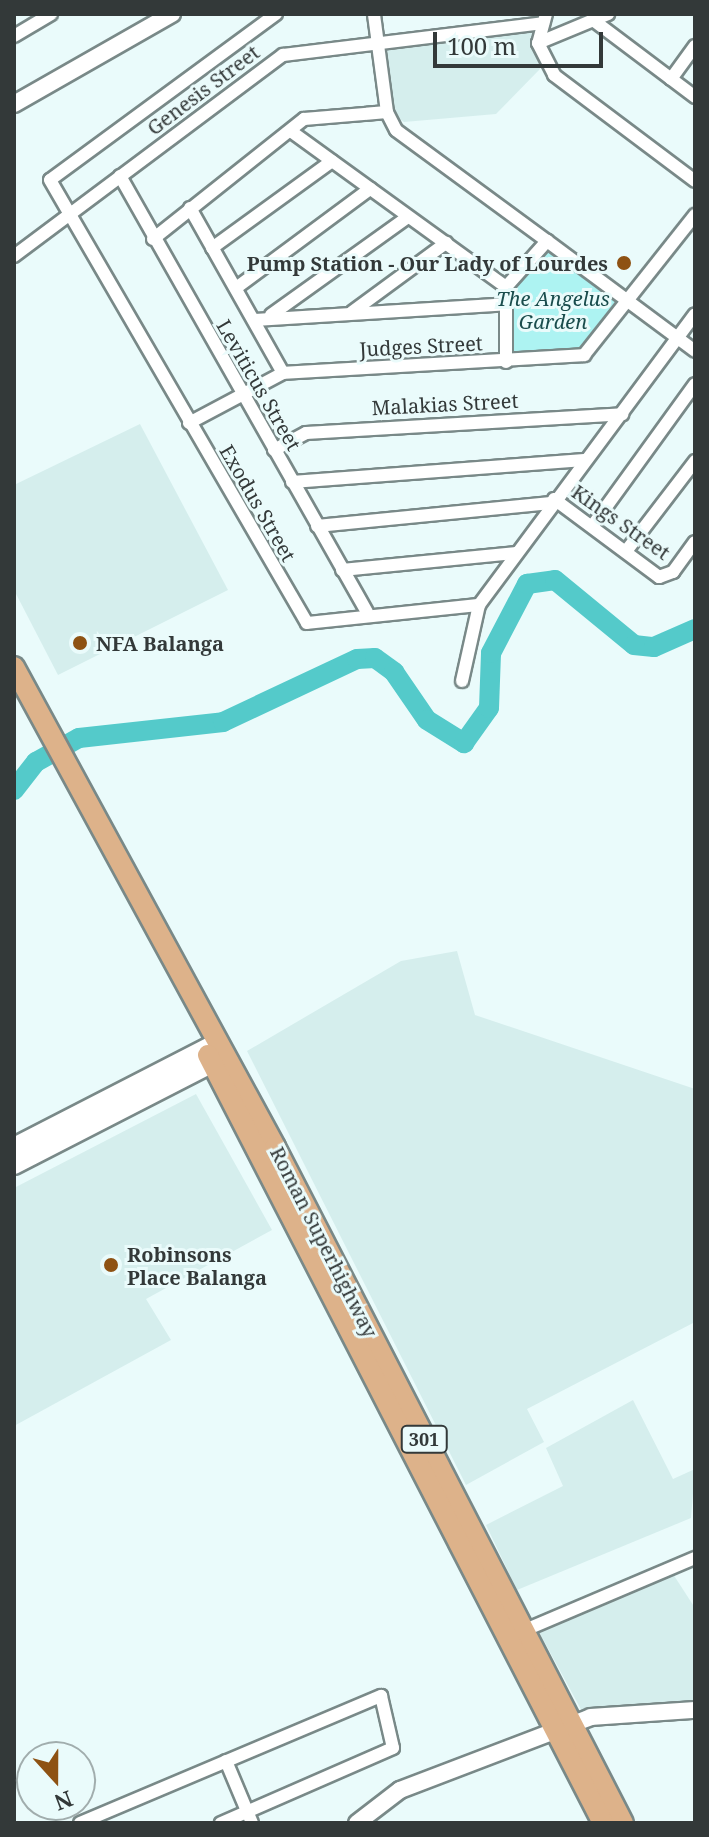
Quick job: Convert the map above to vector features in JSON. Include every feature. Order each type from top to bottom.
[{"type":"main road","name":"Roman Superhighway","points":[[14,667],[70,787],[523,1631],[603,1823]]},
{"type":"main road","name":"Roman Superhighway","points":[[14,691],[48,745]]},
{"type":"main road","name":"Roman Superhighway","points":[[214,1053],[564,1728],[623,1823]]},
{"type":"main road","points":[[14,1147],[214,1053]]},
{"type":"main road","points":[[14,1165],[214,1053]]},
{"type":"street","points":[[14,36],[51,14]]},
{"type":"street","points":[[14,104],[172,14]]},
{"type":"street","name":"Exodus Street","points":[[276,14],[54,176],[51,185],[300,617],[318,623],[367,612],[479,605]]},
{"type":"street","points":[[374,14],[387,112],[396,130],[695,351]]},
{"type":"street","points":[[500,14],[503,28]]},
{"type":"street","points":[[538,43],[608,14]]},
{"type":"street","points":[[545,18],[538,43],[554,75],[695,181]]},
{"type":"street","name":"Genesis Street","points":[[14,256],[283,55],[503,28],[545,18]]},
{"type":"street","points":[[593,20],[695,97]]},
{"type":"street","points":[[671,79],[695,46]]},
{"type":"street","points":[[153,239],[292,132],[304,119],[387,112]]},
{"type":"street","points":[[292,132],[506,287]]},
{"type":"street","points":[[212,248],[332,161]]},
{"type":"street","name":"Leviticus Street","points":[[120,176],[367,612]]},
{"type":"street","points":[[236,288],[370,189]]},
{"type":"street","points":[[190,208],[283,373]]},
{"type":"street","name":"Judges Street","points":[[189,423],[283,373],[584,355],[625,299],[695,215]]},
{"type":"street","points":[[270,317],[408,217]]},
{"type":"street","points":[[506,362],[506,287],[547,241]]},
{"type":"street","points":[[352,312],[446,243]]},
{"type":"street","points":[[255,320],[506,304]]},
{"type":"street","points":[[462,681],[479,605],[514,553],[695,314]]},
{"type":"street","points":[[593,525],[695,384]]},
{"type":"street","name":"Malakias Street","points":[[274,450],[306,433],[622,414]]},
{"type":"street","points":[[292,482],[584,460]]},
{"type":"street","points":[[627,550],[695,461]]},
{"type":"street","points":[[317,526],[553,501]]},
{"type":"street","name":"Kings Street","points":[[553,501],[593,525],[666,577],[695,542]]},
{"type":"street","points":[[342,570],[514,553]]},
{"type":"street","points":[[523,1631],[695,1558]]},
{"type":"street","points":[[80,1823],[381,1696],[397,1740],[393,1748],[250,1817],[221,1823]]},
{"type":"street","points":[[357,1823],[400,1790],[564,1728],[621,1712],[695,1710]]},
{"type":"street","points":[[226,1761],[250,1817]]},
{"type":"shaded area","points":[[533,30],[540,69],[496,114],[404,122],[390,113],[381,47]]},
{"type":"shaded area","points":[[140,424],[228,590],[58,675],[14,590],[14,485]]},
{"type":"shaded area","points":[[457,951],[475,1015],[695,1089],[695,1322],[527,1409],[544,1442],[466,1485],[247,1051],[401,961]]},
{"type":"shaded area","name":"Robinsons Place Balanga","points":[[196,1094],[272,1230],[146,1299],[171,1340],[14,1426],[14,1188]]},
{"type":"shaded area","points":[[633,1400],[673,1479],[695,1469],[691,1518],[517,1590],[486,1525],[563,1486],[546,1448]]},
{"type":"shaded area","points":[[673,1574],[695,1608],[695,1708],[584,1715],[538,1630]]},
{"type":"green space","name":"The Angelus Garden","points":[[543,246],[622,303],[582,353],[508,360],[509,289]]},
{"type":"waterway","points":[[14,790],[36,762],[79,738],[223,722],[357,659],[375,658],[394,672],[427,720],[464,743],[489,708],[491,653],[527,584],[555,580],[634,645],[654,647],[695,629]]},
{"type":"place","name":"Pump Station - Our Lady of Lourdes","points":[[624,263]]},
{"type":"place","name":"NFA Balanga","points":[[80,643]]},
{"type":"place","name":"Robinsons Place Balanga","points":[[111,1265]]}]
